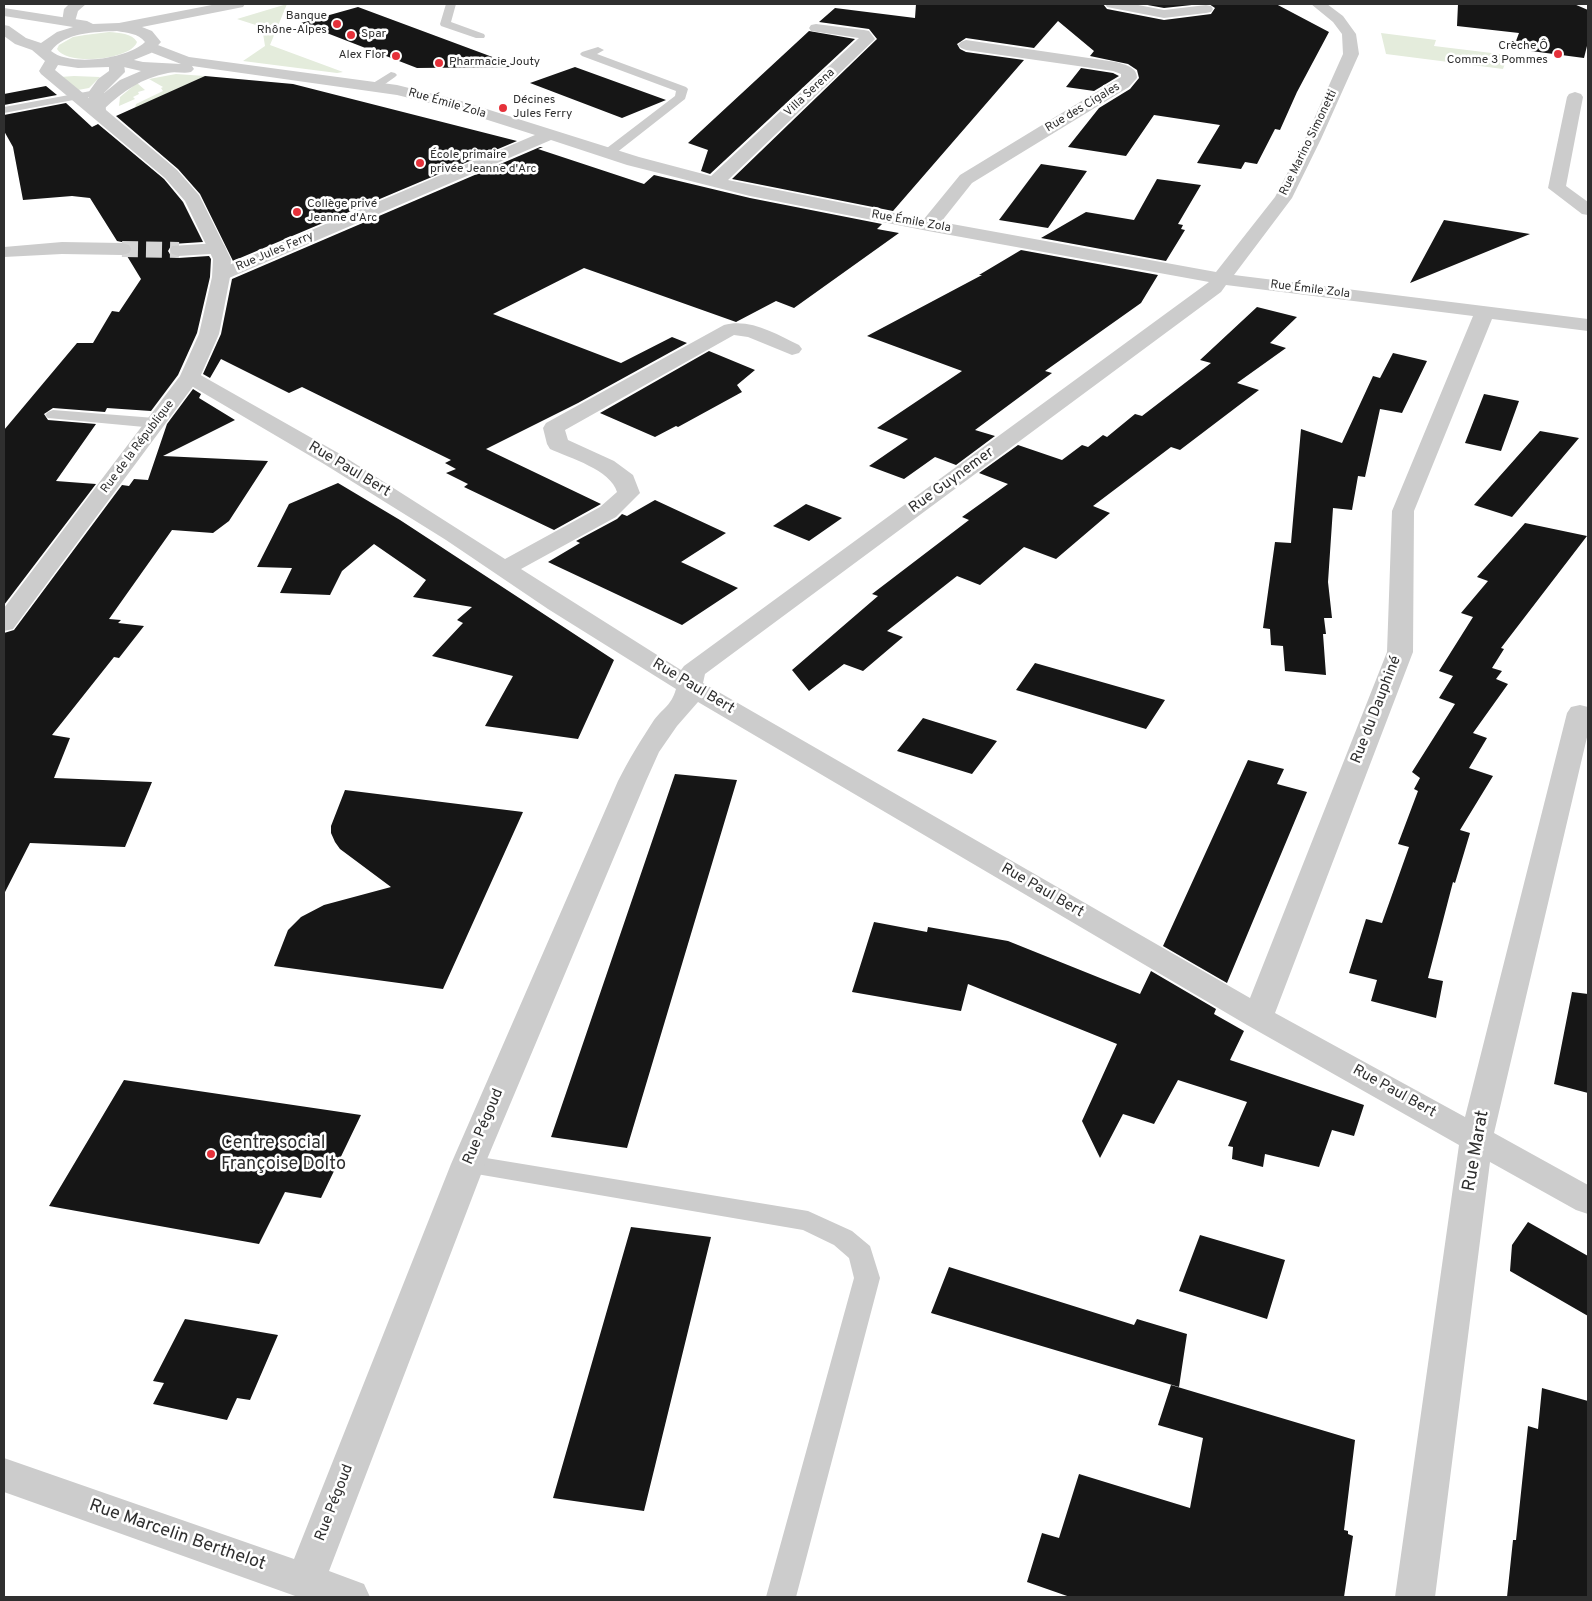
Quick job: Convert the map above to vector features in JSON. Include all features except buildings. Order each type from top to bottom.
[{"type":"street","points":[[69,22],[71,9],[79,4]]},
{"type":"street","points":[[49,55],[44,46],[50,40],[80,30],[120,27],[238,4]]},
{"type":"street","points":[[4,29],[22,41],[34,44],[49,55],[82,64],[116,61],[142,52],[169,32],[247,4]]},
{"type":"street","points":[[1112,4],[1164,14],[1206,9]]},
{"type":"street","name":"Rue Marino Simonetti","points":[[1222,279],[1283,198],[1313,138],[1351,54],[1348,34],[1338,19],[1318,4]]},
{"type":"street","points":[[4,12],[103,27]]},
{"type":"street","name":"Rue Émile Zola","points":[[120,27],[145,32],[151,37],[151,44],[177,59],[374,87],[455,104],[607,154],[712,182],[790,200],[1222,279],[1588,326]]},
{"type":"street","name":"Villa Serena","points":[[712,182],[721,177],[868,39],[864,34],[816,28]]},
{"type":"street","name":"Rue des Cigales","points":[[928,226],[966,179],[1123,84],[1129,78],[1129,72],[1116,67],[966,45]]},
{"type":"street","name":"Rue de la République","points":[[4,624],[190,377],[209,334],[222,275],[222,258],[193,199],[171,174],[97,104],[74,96],[47,71],[49,55]]},
{"type":"street","points":[[97,104],[104,82],[117,72],[116,61]]},
{"type":"street","name":"Rue Émile Zola","points":[[116,61],[143,67],[244,70]]},
{"type":"street","points":[[97,104],[128,80],[169,68]]},
{"type":"street","points":[[1575,97],[1557,188],[1588,210]]},
{"type":"street","name":"Rue Jules Ferry","points":[[222,275],[549,135]]},
{"type":"street","points":[[4,252],[62,248],[122,249]]},
{"type":"street","points":[[179,250],[217,249]]},
{"type":"street","name":"Rue Guynemer","points":[[689,686],[693,671],[1207,293],[1222,279]]},
{"type":"street","name":"Rue du Dauphiné","points":[[1258,1017],[1400,652],[1403,512],[1485,312]]},
{"type":"street","points":[[504,568],[608,512],[629,492],[625,480],[606,466],[558,444],[554,428],[731,329],[752,331],[792,349]]},
{"type":"street","name":"Rue Paul Bert","points":[[190,377],[332,459],[689,686],[1258,1017],[1588,1200]]},
{"type":"street","name":"Rue Pégoud","points":[[305,1581],[468,1164],[632,780],[646,752],[667,721],[684,703],[689,686]]},
{"type":"street","name":"Rue Marat","points":[[1415,1597],[1476,1137],[1580,713]]},
{"type":"street","name":"Rue Marcelin Berthelot","points":[[4,1475],[350,1597]]},
{"type":"lane","points":[[450,4],[445,24],[480,36]]},
{"type":"lane","points":[[598,50],[586,54],[682,89],[681,97],[607,154]]},
{"type":"lane","points":[[374,87],[392,74]]},
{"type":"lane","points":[[4,110],[74,96]]},
{"type":"lane","points":[[52,415],[155,424]]},
{"type":"lane","points":[[468,1164],[808,1221],[843,1238],[861,1253],[867,1278],[781,1597]]},
{"type":"green space","points":[[287,4],[270,45],[343,72],[337,73],[243,61],[265,46],[262,27],[237,19]]},
{"type":"green space","points":[[109,32],[129,35],[137,42],[132,48],[123,53],[98,59],[73,58],[57,49],[59,45],[73,37]]},
{"type":"green space","points":[[1381,33],[1436,40],[1434,46],[1508,55],[1503,69],[1386,54]]},
{"type":"green space","points":[[176,74],[205,76],[135,108],[136,104],[163,91],[161,88],[163,87],[149,79]]},
{"type":"green space","points":[[60,77],[100,77],[89,88],[78,90]]},
{"type":"green space","points":[[137,83],[145,90],[138,92],[139,94],[133,97],[135,99],[119,106],[120,97]]},
{"type":"tunnel","points":[[122,249],[179,250]]},
{"type":"place","name":"Banque Rhône-Alpes","points":[[337,24]]},
{"type":"place","name":"Spar","points":[[351,35]]},
{"type":"place","name":"Crèche Ô Comme 3 Pommes","points":[[1558,54]]},
{"type":"place","name":"Alex Flor","points":[[396,56]]},
{"type":"place","name":"Pharmacie Jouty","points":[[439,63]]},
{"type":"place","name":"Décines Jules Ferry","points":[[503,108]]},
{"type":"place","name":"École primaire privée Jeanne d'Arc","points":[[420,163]]},
{"type":"place","name":"Collège privé Jeanne d'Arc","points":[[297,212]]},
{"type":"place","name":"Centre social Françoise Dolto","points":[[211,1154]]}]
